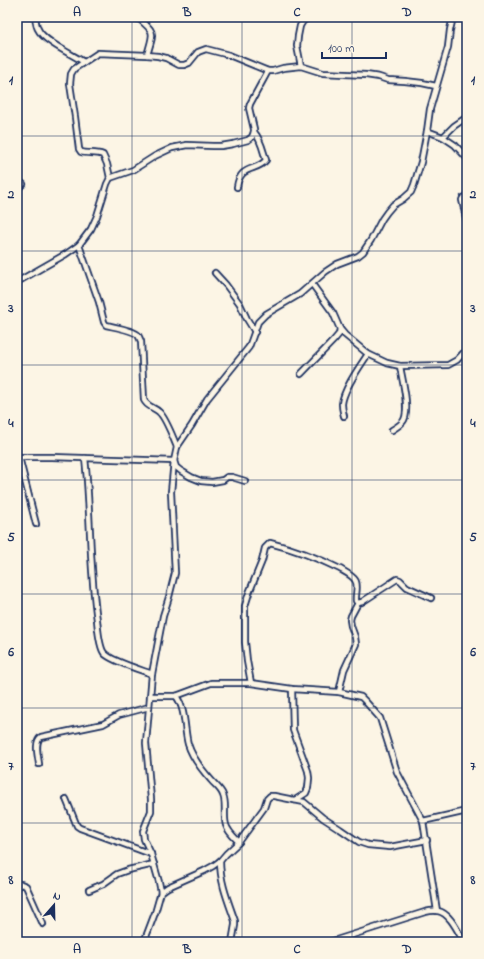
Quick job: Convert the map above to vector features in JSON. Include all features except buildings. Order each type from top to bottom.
[{"type":"street","points":[[35,17],[38,30],[46,39],[84,62]]},
{"type":"street","points":[[137,17],[150,28],[152,32],[147,55]]},
{"type":"street","points":[[301,66],[297,46],[298,36],[300,26],[309,17]]},
{"type":"street","points":[[144,942],[161,892],[151,854],[144,840],[143,831],[151,811],[146,743],[152,674],[163,616],[175,573],[171,492],[177,447],[207,399],[249,347],[258,322],[266,314],[300,294],[325,272],[337,264],[358,256],[363,252],[392,205],[404,199],[411,192],[421,162],[430,109],[448,46],[453,17]]},
{"type":"street","points":[[110,178],[107,164],[103,155],[99,153],[84,153],[79,149],[70,78],[74,69],[98,53],[158,56],[166,58],[179,65],[184,65],[189,63],[198,52],[206,49],[229,55],[268,71],[301,66],[323,73],[366,75],[388,80],[422,83],[436,86]]},
{"type":"street","points":[[237,187],[241,175],[249,169],[264,163],[266,160],[257,135],[254,132],[250,104],[268,71]]},
{"type":"street","points":[[443,137],[454,126],[467,117]]},
{"type":"street","points":[[427,131],[443,137],[455,145],[467,158]]},
{"type":"street","points":[[17,282],[79,245],[91,229],[97,216],[106,184],[110,178],[133,170],[155,156],[172,148],[187,145],[213,146],[233,144],[248,140],[254,132]]},
{"type":"street","points":[[17,189],[23,184]]},
{"type":"street","points":[[467,196],[462,200],[467,222]]},
{"type":"street","points":[[79,245],[99,302],[104,322],[106,325],[136,333],[138,336],[140,341],[144,400],[146,404],[160,412],[177,447]]},
{"type":"street","points":[[215,273],[240,304],[255,332]]},
{"type":"street","points":[[312,284],[333,313],[340,329],[345,335],[368,354],[387,364],[400,366],[448,365],[457,360],[467,349]]},
{"type":"street","points":[[301,374],[334,340],[339,334],[340,329]]},
{"type":"street","points":[[344,416],[342,402],[348,388],[368,354]]},
{"type":"street","points":[[392,430],[401,424],[405,419],[407,409],[400,366]]},
{"type":"street","points":[[36,524],[18,458],[52,457],[174,461]]},
{"type":"street","points":[[85,458],[93,592],[97,626],[102,649],[105,654],[112,658],[152,674]]},
{"type":"street","points":[[174,461],[176,467],[181,471],[201,481],[212,482],[223,480],[227,477],[245,481]]},
{"type":"street","points":[[251,682],[245,642],[245,606],[248,593],[262,561],[267,545],[270,543],[281,546],[324,561],[351,575],[356,580],[357,584],[355,598],[358,603]]},
{"type":"street","points":[[339,692],[344,670],[356,644],[350,620],[358,603],[362,602],[397,579],[407,587],[431,598]]},
{"type":"street","points":[[150,696],[176,696],[211,683],[251,682],[292,689],[339,692],[360,697],[380,718],[397,772],[423,820],[437,911]]},
{"type":"street","points":[[292,689],[293,730],[308,771],[309,778],[306,793],[294,800]]},
{"type":"street","points":[[176,696],[181,705],[188,744],[205,774],[222,793],[225,807],[226,826],[229,832],[239,842]]},
{"type":"street","points":[[39,764],[37,743],[38,739],[41,737],[103,724],[119,715],[149,707]]},
{"type":"street","points":[[161,892],[168,887],[214,866],[220,861],[239,842],[264,808],[270,796],[300,800],[304,802],[352,837],[368,845],[390,847],[427,840]]},
{"type":"street","points":[[66,799],[77,826],[80,828],[151,854]]},
{"type":"street","points":[[423,820],[467,812]]},
{"type":"street","points":[[220,861],[220,869],[225,890],[235,921],[232,942]]},
{"type":"street","points":[[89,890],[103,884],[117,874],[154,864]]},
{"type":"street","points":[[17,887],[21,884],[26,886],[43,924]]},
{"type":"street","points":[[330,942],[425,912],[437,911],[444,913],[449,918],[464,942]]}]
